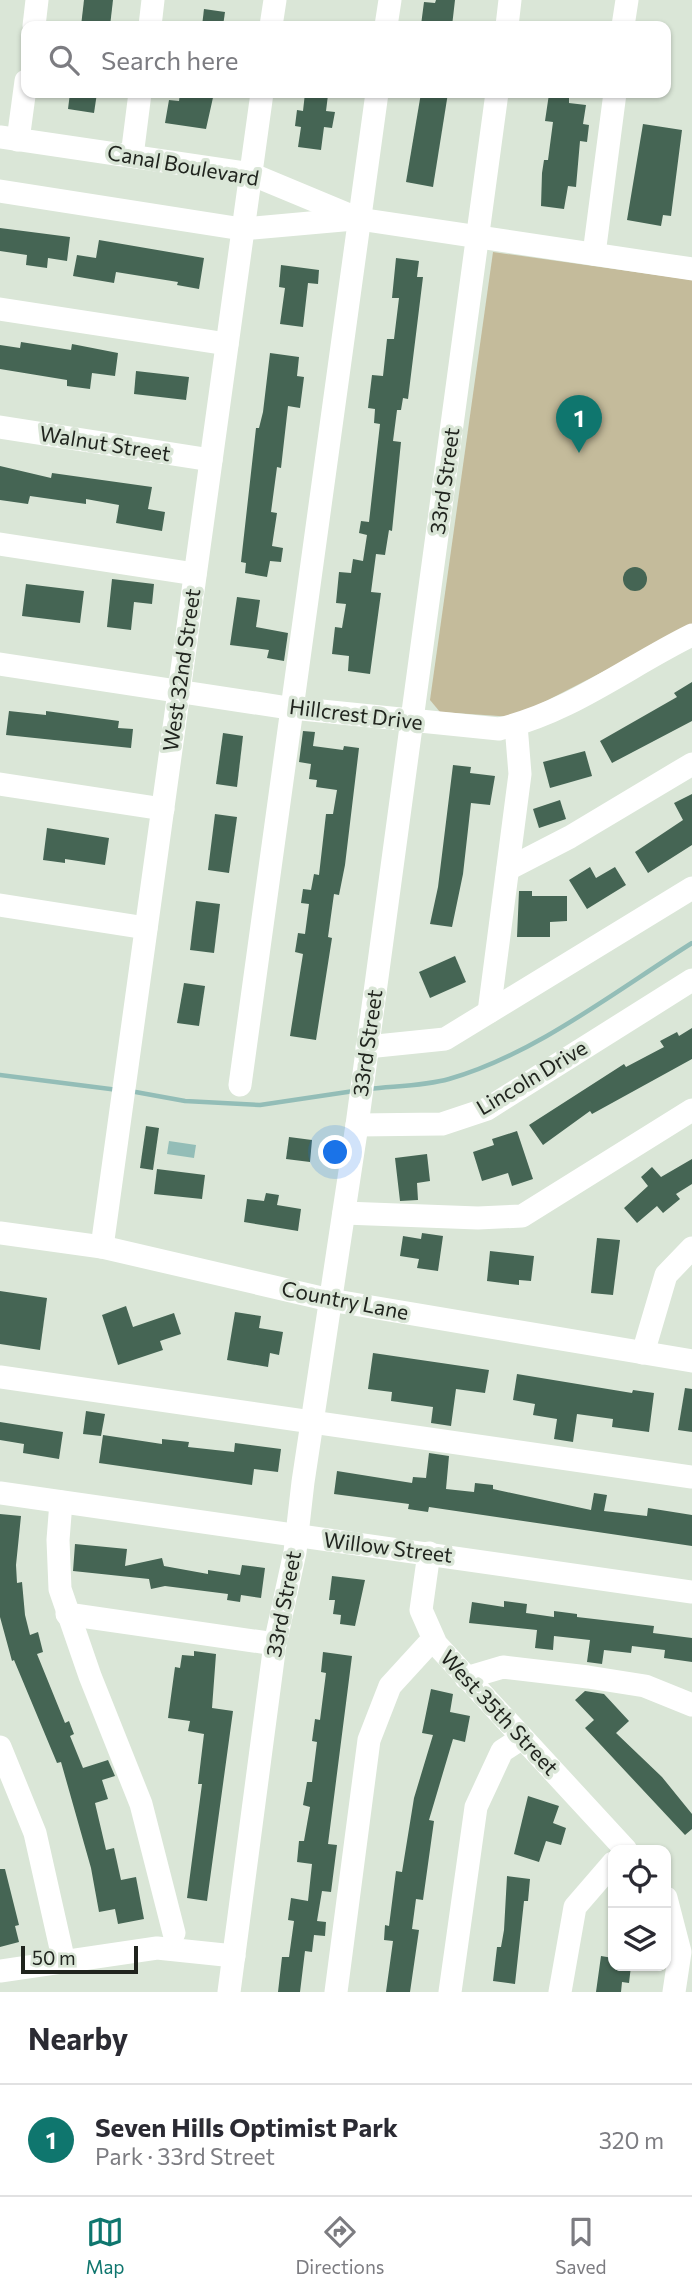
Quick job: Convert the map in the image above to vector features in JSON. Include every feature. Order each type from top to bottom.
[{"type":"street","points":[[35,21],[37,0]]},
{"type":"street","points":[[151,21],[153,0]]},
{"type":"street","points":[[272,21],[275,0]]},
{"type":"street","points":[[387,21],[390,0]]},
{"type":"street","points":[[508,21],[510,0]]},
{"type":"street","points":[[624,21],[627,0]]},
{"type":"street","points":[[9,138],[21,98]]},
{"type":"street","points":[[132,156],[139,98]]},
{"type":"street","name":"West 32nd Street","points":[[102,1247],[261,98]]},
{"type":"street","points":[[240,1086],[376,98]]},
{"type":"street","name":"33rd Street","points":[[229,1992],[275,1644],[297,1536],[358,1118],[496,98]]},
{"type":"street","points":[[594,254],[614,98]]},
{"type":"street","name":"Canal Boulevard","points":[[9,138],[251,174],[359,219]]},
{"type":"street","name":"Canal Boulevard","points":[[0,191],[243,229],[359,219],[692,269]]},
{"type":"street","points":[[0,309],[227,344]]},
{"type":"street","name":"Walnut Street","points":[[0,427],[211,460]]},
{"type":"street","points":[[0,544],[195,574]]},
{"type":"street","name":"Hillcrest Drive","points":[[0,664],[292,708],[413,723],[499,729],[562,708],[692,635]]},
{"type":"street","points":[[489,1012],[520,774],[516,725]]},
{"type":"street","points":[[509,869],[570,838],[692,764]]},
{"type":"street","points":[[0,784],[163,809]]},
{"type":"street","points":[[367,1047],[445,1039],[692,888]]},
{"type":"street","points":[[0,905],[146,928]]},
{"type":"street","name":"Lincoln Drive","points":[[358,1118],[442,1124],[486,1109],[692,980]]},
{"type":"street","points":[[344,1213],[478,1218],[522,1216],[692,1110]]},
{"type":"street","name":"Country Lane","points":[[0,1233],[102,1247],[330,1300],[692,1361]]},
{"type":"street","points":[[643,1353],[666,1275],[692,1248]]},
{"type":"street","points":[[0,1377],[692,1477]]},
{"type":"street","name":"Willow Street","points":[[0,1493],[692,1592]]},
{"type":"street","points":[[61,1502],[59,1577],[67,1614],[141,1804],[174,1933]]},
{"type":"street","name":"West 35th Street","points":[[429,1553],[421,1610],[433,1639],[615,1845]]},
{"type":"street","points":[[67,1614],[275,1644]]},
{"type":"street","points":[[336,1992],[369,1740],[390,1686],[433,1639]]},
{"type":"street","points":[[466,1678],[503,1667],[588,1677],[645,1686],[692,1705]]},
{"type":"street","points":[[450,1992],[476,1807],[502,1751],[522,1738]]},
{"type":"street","points":[[0,1747],[35,1833],[64,1962]]},
{"type":"street","points":[[560,1992],[575,1907],[608,1869]]},
{"type":"street","points":[[669,1908],[680,1952],[674,1992]]},
{"type":"street","points":[[0,1971],[157,1948],[234,1956]]},
{"type":"shaded area","points":[[493,252],[692,280],[692,626],[515,717],[440,712],[430,700]]},
{"type":"water","points":[[169,1141],[196,1145],[194,1158],[167,1154]]},
{"type":"building","points":[[84,0],[113,0],[111,21],[82,21]]},
{"type":"building","points":[[436,0],[455,0],[453,21],[422,21],[424,2],[435,3]]},
{"type":"building","points":[[204,9],[225,12],[224,21],[203,21]]},
{"type":"building","points":[[69,98],[96,98],[94,113],[68,109]]},
{"type":"building","points":[[179,98],[213,98],[206,129],[165,123],[169,100],[179,101]]},
{"type":"building","points":[[304,98],[328,98],[326,111],[335,112],[332,128],[324,127],[321,150],[298,147],[301,127],[295,126],[297,110],[303,111]]},
{"type":"building","points":[[420,98],[447,98],[433,187],[406,182]]},
{"type":"building","points":[[548,98],[569,98],[569,103],[586,105],[583,124],[589,125],[587,142],[580,141],[576,187],[568,186],[564,209],[541,206],[542,173],[544,160],[548,160],[553,122],[545,121]]},
{"type":"building","points":[[643,124],[682,130],[671,216],[663,215],[661,226],[627,220]]},
{"type":"building","points":[[0,228],[70,237],[67,261],[48,258],[47,268],[26,265],[27,255],[0,251]]},
{"type":"building","points":[[99,240],[204,258],[199,289],[177,285],[178,282],[116,272],[114,283],[73,276],[77,255],[96,258]]},
{"type":"building","points":[[396,258],[419,261],[417,277],[423,277],[408,399],[403,398],[401,410],[397,410],[393,441],[401,442],[392,531],[389,530],[385,555],[376,554],[371,592],[381,593],[370,674],[348,671],[349,656],[332,654],[335,627],[342,628],[346,604],[336,603],[339,572],[351,573],[353,559],[363,561],[367,535],[359,533],[361,521],[369,522],[380,424],[374,423],[375,409],[368,408],[372,375],[383,376],[387,339],[394,339],[399,298],[392,298]]},
{"type":"building","points":[[281,265],[319,270],[318,284],[308,283],[303,327],[280,324],[285,288],[279,287]]},
{"type":"building","points":[[21,342],[71,350],[72,344],[118,353],[115,376],[92,373],[90,389],[67,386],[67,380],[0,369],[0,345],[20,348]]},
{"type":"building","points":[[270,353],[299,357],[297,376],[304,377],[300,408],[288,406],[281,468],[277,467],[271,512],[277,513],[272,546],[283,548],[281,562],[270,561],[267,577],[245,573],[246,563],[241,562],[256,428],[259,428],[263,412]]},
{"type":"building","points":[[136,371],[189,377],[186,400],[134,394]]},
{"type":"building","points":[[0,466],[51,478],[52,473],[152,487],[148,509],[165,512],[162,531],[116,523],[119,505],[86,499],[86,504],[30,496],[28,504],[0,500]]},
{"type":"building","points":[[635,567],[644,570],[647,579],[644,588],[635,591],[626,588],[623,579],[626,570]]},
{"type":"building","points":[[112,579],[154,584],[152,604],[134,602],[131,630],[107,627]]},
{"type":"building","points":[[26,584],[84,591],[80,623],[22,616]]},
{"type":"building","points":[[237,597],[260,600],[256,627],[288,633],[284,661],[267,658],[269,650],[230,645]]},
{"type":"building","points":[[692,682],[692,721],[612,763],[600,741],[677,697],[674,693]]},
{"type":"building","points":[[9,711],[46,715],[46,711],[119,721],[118,728],[133,729],[131,748],[6,735]]},
{"type":"building","points":[[303,731],[315,732],[313,746],[343,750],[344,746],[359,748],[345,865],[339,895],[334,894],[328,937],[332,938],[316,1040],[290,1036],[303,954],[295,952],[298,933],[305,934],[309,904],[301,903],[303,889],[311,890],[314,874],[319,875],[326,814],[333,814],[337,790],[316,787],[317,780],[309,779],[311,764],[299,762]]},
{"type":"building","points":[[223,733],[243,736],[237,787],[216,784]]},
{"type":"building","points":[[585,751],[592,776],[550,788],[543,762]]},
{"type":"building","points":[[453,765],[471,767],[470,773],[495,776],[490,805],[471,803],[463,874],[452,927],[430,924],[438,887]]},
{"type":"building","points":[[692,794],[692,845],[648,873],[635,852],[683,820],[674,803]]},
{"type":"building","points":[[560,800],[566,819],[539,828],[533,809]]},
{"type":"building","points":[[215,814],[237,817],[229,873],[208,870]]},
{"type":"building","points":[[47,828],[109,838],[105,865],[65,859],[65,863],[43,860]]},
{"type":"building","points":[[590,867],[596,878],[615,867],[626,885],[587,909],[569,880]]},
{"type":"building","points":[[519,891],[532,891],[532,896],[567,896],[567,921],[550,922],[550,937],[517,937]]},
{"type":"building","points":[[196,901],[220,904],[214,953],[190,950]]},
{"type":"building","points":[[455,956],[466,982],[430,998],[419,972]]},
{"type":"building","points":[[184,983],[205,986],[199,1026],[177,1023]]},
{"type":"building","points":[[692,1028],[692,1059],[592,1114],[590,1111],[543,1145],[529,1125],[624,1064],[626,1067],[664,1047],[660,1041],[677,1032],[679,1036]]},
{"type":"building","points":[[146,1126],[159,1128],[153,1170],[140,1168]]},
{"type":"building","points":[[517,1131],[533,1179],[512,1186],[508,1173],[482,1181],[473,1152],[494,1145],[492,1139]]},
{"type":"building","points":[[289,1137],[312,1140],[310,1162],[286,1159]]},
{"type":"building","points":[[427,1154],[430,1181],[417,1183],[418,1200],[400,1201],[395,1158]]},
{"type":"building","points":[[692,1159],[692,1184],[676,1194],[680,1199],[663,1213],[657,1206],[637,1223],[624,1208],[648,1186],[641,1177],[652,1167],[661,1177]]},
{"type":"building","points":[[157,1169],[205,1175],[202,1199],[154,1194]]},
{"type":"building","points":[[266,1193],[279,1195],[277,1205],[301,1209],[298,1231],[244,1222],[247,1199],[264,1201]]},
{"type":"building","points":[[422,1233],[443,1236],[438,1271],[417,1268],[419,1259],[400,1256],[403,1236],[421,1239]]},
{"type":"building","points":[[597,1238],[620,1240],[613,1295],[591,1293]]},
{"type":"building","points":[[490,1251],[534,1256],[531,1281],[519,1280],[519,1285],[487,1281]]},
{"type":"building","points":[[0,1291],[47,1298],[40,1350],[0,1344]]},
{"type":"building","points":[[126,1306],[133,1327],[174,1313],[181,1334],[160,1341],[163,1350],[118,1365],[102,1315]]},
{"type":"building","points":[[235,1312],[261,1316],[259,1328],[283,1332],[279,1355],[270,1353],[268,1367],[227,1360]]},
{"type":"building","points":[[373,1353],[489,1370],[485,1393],[456,1389],[451,1426],[431,1423],[433,1407],[391,1401],[392,1392],[368,1389]]},
{"type":"building","points":[[517,1374],[632,1393],[633,1390],[654,1393],[649,1432],[612,1427],[613,1419],[577,1414],[573,1442],[554,1439],[557,1419],[533,1415],[535,1404],[513,1400]]},
{"type":"building","points":[[685,1388],[692,1389],[692,1432],[678,1430]]},
{"type":"building","points":[[86,1411],[105,1414],[101,1436],[83,1434]]},
{"type":"building","points":[[0,1422],[63,1432],[59,1459],[23,1453],[24,1444],[0,1440]]},
{"type":"building","points":[[103,1435],[162,1444],[162,1439],[189,1442],[188,1447],[234,1452],[235,1443],[281,1449],[278,1472],[254,1469],[252,1485],[99,1463]]},
{"type":"building","points":[[429,1453],[449,1456],[446,1489],[474,1492],[475,1483],[493,1485],[493,1489],[591,1510],[594,1493],[607,1495],[604,1511],[647,1516],[648,1508],[692,1515],[692,1546],[429,1507],[428,1512],[408,1509],[409,1504],[334,1494],[337,1471],[412,1483],[413,1477],[426,1478]]},
{"type":"building","points":[[0,1514],[21,1516],[17,1583],[22,1582],[30,1635],[38,1632],[43,1652],[37,1654],[65,1723],[69,1721],[74,1734],[70,1736],[83,1768],[108,1760],[115,1776],[102,1780],[108,1799],[95,1803],[106,1850],[114,1848],[121,1880],[136,1877],[144,1919],[118,1924],[115,1909],[99,1912],[91,1868],[61,1762],[57,1763],[14,1660],[12,1661],[0,1617]]},
{"type":"building","points":[[75,1544],[127,1549],[125,1566],[162,1558],[164,1566],[208,1574],[208,1570],[240,1575],[242,1565],[265,1568],[261,1598],[241,1595],[240,1602],[227,1600],[228,1594],[165,1586],[151,1589],[149,1579],[73,1571]]},
{"type":"building","points":[[332,1576],[365,1580],[355,1626],[340,1624],[341,1615],[333,1614],[335,1600],[329,1600]]},
{"type":"building","points":[[504,1601],[527,1604],[526,1613],[554,1617],[554,1611],[577,1614],[577,1617],[654,1626],[653,1633],[692,1638],[692,1662],[664,1658],[665,1650],[632,1646],[631,1653],[604,1650],[602,1664],[587,1662],[590,1640],[554,1636],[553,1650],[535,1648],[537,1630],[469,1623],[472,1602],[504,1607]]},
{"type":"building","points":[[194,1651],[216,1654],[212,1708],[233,1711],[207,1901],[187,1898],[202,1784],[198,1784],[204,1734],[188,1731],[190,1721],[168,1718],[175,1667],[180,1668],[182,1655],[194,1656]]},
{"type":"building","points":[[323,1652],[352,1656],[328,1844],[337,1845],[331,1892],[322,1891],[317,1921],[326,1922],[325,1936],[314,1935],[312,1952],[305,1951],[300,1992],[278,1992],[282,1957],[289,1957],[294,1921],[288,1920],[291,1898],[308,1901],[312,1864],[297,1862],[299,1841],[304,1841],[310,1807],[303,1805],[307,1782],[312,1782],[317,1742],[312,1741],[315,1719],[320,1720],[326,1673],[321,1672]]},
{"type":"building","points":[[431,1689],[453,1694],[450,1712],[470,1716],[465,1742],[453,1739],[429,1820],[434,1821],[423,1900],[416,1899],[412,1929],[419,1930],[410,1992],[386,1992],[393,1941],[384,1940],[385,1925],[389,1926],[396,1871],[402,1872],[414,1798],[433,1735],[422,1733]]},
{"type":"building","points":[[585,1691],[604,1694],[629,1721],[616,1733],[662,1777],[692,1814],[692,1829],[685,1835],[585,1728],[594,1720],[575,1700]]},
{"type":"building","points":[[528,1796],[559,1806],[553,1823],[566,1828],[561,1845],[546,1841],[539,1862],[514,1854]]},
{"type":"building","points":[[0,1869],[5,1869],[19,1925],[15,1926],[19,1942],[0,1947]]},
{"type":"building","points":[[507,1876],[530,1879],[528,1901],[524,1901],[515,1984],[493,1981],[497,1947],[501,1947],[504,1930]]},
{"type":"building","points":[[601,1956],[608,1957],[608,1971],[630,1971],[629,1983],[622,1982],[621,1992],[596,1992]]},
{"type":"waterway","points":[[369,1089],[449,1079],[512,1054],[574,1020],[692,943]]},
{"type":"waterway","points":[[0,1075],[118,1090]]},
{"type":"waterway","points":[[130,1091],[185,1101],[260,1105],[354,1091]]},
{"type":"place","name":"Seven Hills Optimist Park","points":[[579,453]]}]
